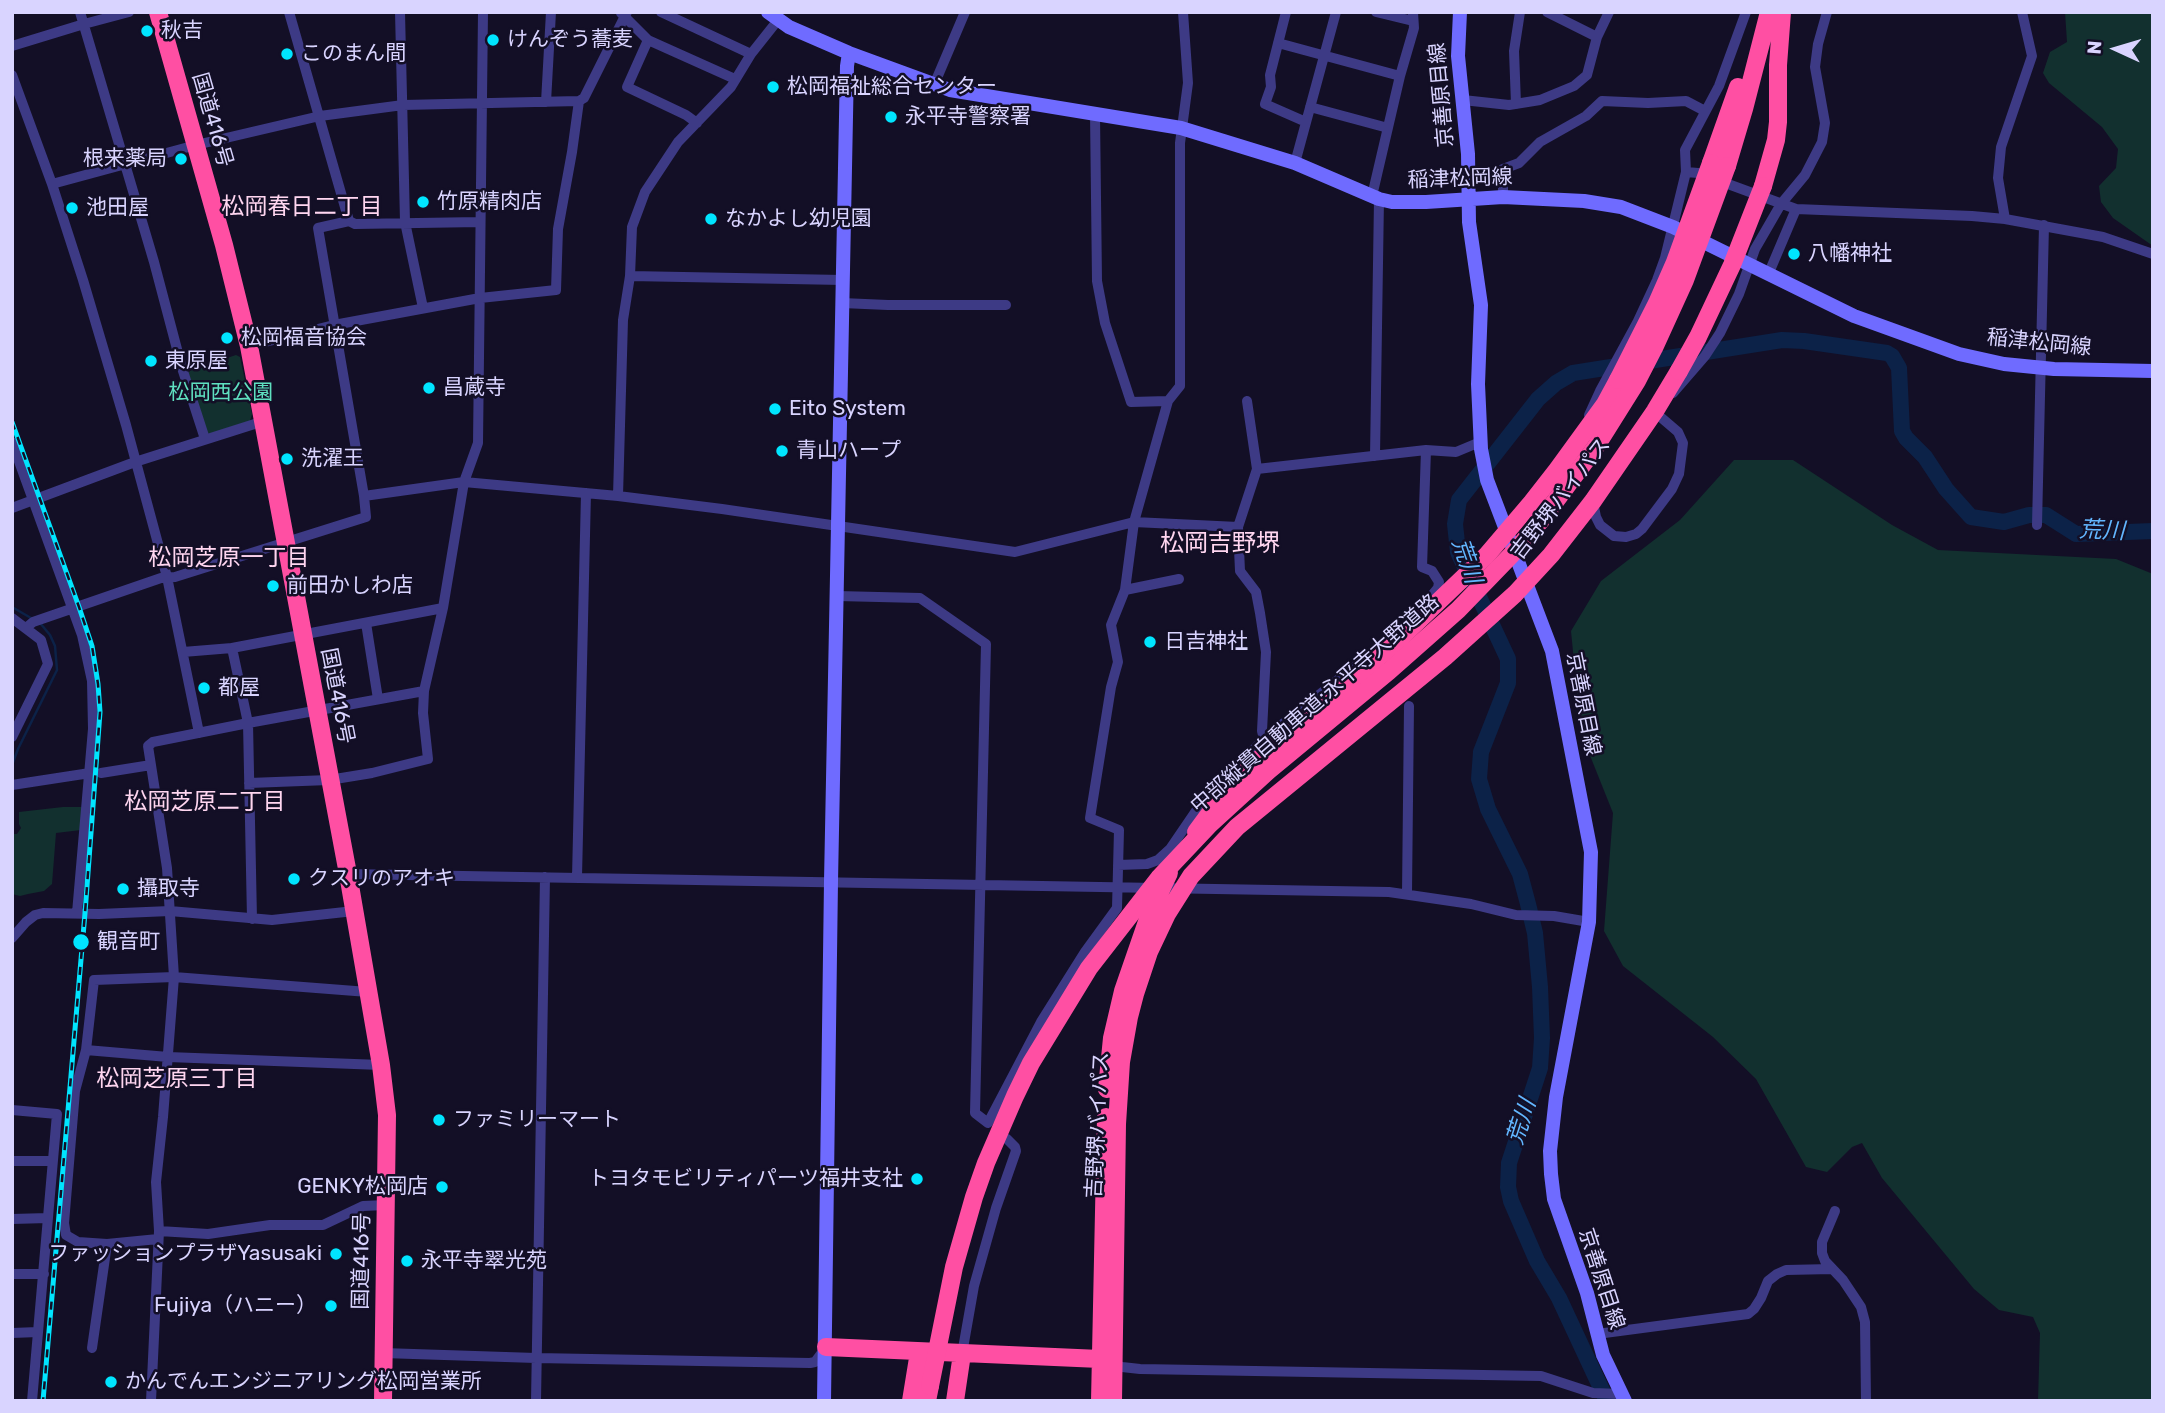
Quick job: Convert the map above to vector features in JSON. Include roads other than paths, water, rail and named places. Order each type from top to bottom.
[{"type":"highway","name":"国道416号","points":[[158,12],[224,244],[249,346],[381,1065],[387,1115],[383,1401]]},
{"type":"highway","points":[[1719,164],[1760,12]]},
{"type":"highway","name":"中部縦貫自動車道;永平寺大野道路","points":[[928,1393],[954,1267],[986,1163],[1031,1063],[1088,968],[1150,888],[1210,824],[1268,771],[1458,610],[1510,557],[1595,448],[1637,380],[1685,280],[1719,164],[1769,12]]},
{"type":"highway","name":"吉野堺バイパス","points":[[1100,1401],[1106,1361],[1121,1062],[1129,1017],[1144,965],[1167,914],[1202,863],[1248,816],[1479,627],[1551,555],[1685,373],[1732,265],[1763,186],[1773,149],[1778,122],[1782,12]]},
{"type":"highway","name":"吉野堺バイパス","points":[[1113,1401],[1106,1361],[1108,1062],[1123,990],[1161,889],[1208,815],[1244,772],[1394,644],[1451,590],[1506,533],[1557,470],[1605,404],[1611,383],[1657,303],[1719,164]]},
{"type":"highway","points":[[826,1347],[1106,1361]]},
{"type":"highway","points":[[911,1401],[919,1352]]},
{"type":"highway","points":[[955,1401],[962,1354]]},
{"type":"main road","name":"京善原目線","points":[[1460,12],[1458,56],[1468,154],[1469,222],[1480,305],[1480,442],[1487,480],[1550,645],[1591,852],[1589,922],[1556,1097],[1550,1152],[1554,1199],[1587,1293],[1603,1355],[1620,1397]]},
{"type":"main road","name":"稲津松岡線","points":[[773,16],[789,27],[934,85],[979,96],[1181,128],[1295,163],[1375,198],[1392,202],[1503,197],[1584,201],[1632,211],[1673,227],[1854,316],[1959,354],[2004,364],[2040,368],[2153,371]]},
{"type":"main road","points":[[824,1401],[846,66],[849,52]]},
{"type":"street","points":[[80,12],[182,368],[205,439]]},
{"type":"street","points":[[12,46],[128,12]]},
{"type":"street","points":[[289,12],[349,221]]},
{"type":"street","points":[[400,12],[405,222],[423,308]]},
{"type":"street","points":[[249,783],[330,780],[372,773],[428,758],[423,713],[424,691],[443,608],[464,482],[478,443],[483,12]]},
{"type":"street","points":[[546,102],[551,12]]},
{"type":"street","points":[[661,12],[751,54]]},
{"type":"street","points":[[934,85],[965,12]]},
{"type":"street","points":[[837,596],[920,598],[986,644],[975,1113],[991,1126],[1041,1022],[1085,952],[1117,908],[1119,830],[1090,818],[1111,687],[1118,662],[1111,625],[1125,590],[1134,522],[1168,401],[1180,386],[1180,143],[1188,83],[1184,12]]},
{"type":"street","points":[[1286,12],[1265,104],[1306,122]]},
{"type":"street","points":[[1295,163],[1336,12]]},
{"type":"street","points":[[1375,456],[1375,198],[1388,128],[1414,28],[1413,17],[1376,12]]},
{"type":"street","points":[[1516,104],[1514,51],[1520,12]]},
{"type":"street","points":[[1547,12],[1597,37]]},
{"type":"street","points":[[1462,100],[1516,104],[1540,100],[1574,86],[1587,75],[1597,37],[1609,12]]},
{"type":"street","points":[[1611,383],[1619,358],[1657,280],[1686,172],[1685,150],[1719,86],[1746,12]]},
{"type":"street","points":[[1685,373],[1720,333],[1739,294],[1755,249],[1781,204],[1805,175],[1822,142],[1825,123],[1815,67],[1827,12]]},
{"type":"street","points":[[2006,219],[1998,178],[2001,147],[2032,56],[2022,12]]},
{"type":"street","points":[[52,184],[196,145],[320,117],[403,105],[579,101],[584,98],[624,13],[648,40],[735,79]]},
{"type":"street","points":[[618,496],[622,320],[630,276],[632,227],[645,192],[678,142],[731,87],[773,16]]},
{"type":"street","points":[[648,40],[627,87],[697,123]]},
{"type":"street","points":[[1278,43],[1400,76]]},
{"type":"street","points":[[12,75],[83,279],[167,578],[199,733]]},
{"type":"street","points":[[249,346],[334,325],[423,308],[480,298],[556,290],[558,229],[579,101]]},
{"type":"street","points":[[1503,197],[1503,169],[1519,163],[1540,142],[1586,116],[1602,101],[1686,101],[1705,111]]},
{"type":"street","points":[[1310,107],[1388,128]]},
{"type":"street","points":[[1096,114],[1097,281],[1105,323],[1131,402],[1168,401]]},
{"type":"street","points":[[1686,172],[1698,173],[1796,209],[2006,219],[2103,237],[2153,254]]},
{"type":"street","points":[[1768,275],[1796,209]]},
{"type":"street","points":[[26,628],[33,622],[167,578],[286,544],[366,517],[365,496],[318,228],[349,221],[355,224],[480,222]]},
{"type":"street","points":[[2038,520],[2043,225]]},
{"type":"street","points":[[630,276],[843,280]]},
{"type":"street","points":[[842,303],[1006,305]]},
{"type":"street","points":[[1247,401],[1256,469],[1238,527],[1240,572],[1256,592],[1266,652],[1262,731],[1264,739]]},
{"type":"street","points":[[1593,501],[1598,522],[1609,533],[1621,538],[1636,534],[1642,529],[1675,484],[1682,457],[1682,443],[1678,432],[1651,419]]},
{"type":"street","points":[[12,508],[135,463],[264,421]]},
{"type":"street","points":[[1256,469],[1426,450],[1456,452],[1480,442]]},
{"type":"street","points":[[13,444],[73,609],[88,655],[92,681],[95,773],[77,913]]},
{"type":"street","points":[[1118,865],[1147,864],[1158,860],[1170,849],[1200,805],[1264,739],[1367,660],[1438,588],[1438,577],[1422,567],[1426,450]]},
{"type":"street","points":[[365,496],[464,482],[618,496],[722,509],[1015,552],[1134,522],[1238,527]]},
{"type":"street","points":[[578,877],[586,493]]},
{"type":"street","points":[[1125,590],[1179,579]]},
{"type":"street","points":[[183,652],[232,648],[443,608]]},
{"type":"street","points":[[12,618],[41,640],[48,664],[12,737]]},
{"type":"street","points":[[366,623],[378,699]]},
{"type":"street","points":[[232,648],[248,723],[252,919]]},
{"type":"street","points":[[151,1401],[159,1235],[156,1182],[174,977],[167,868],[148,746],[153,742],[248,723],[424,691]]},
{"type":"street","points":[[1407,893],[1409,706]]},
{"type":"street","points":[[12,785],[151,765]]},
{"type":"street","points":[[348,874],[1407,893],[1516,915],[1554,916],[1589,922]]},
{"type":"street","points":[[536,1401],[545,877]]},
{"type":"street","points":[[12,938],[34,915],[43,913],[170,911],[272,920],[354,911]]},
{"type":"street","points":[[368,992],[174,977],[94,980],[86,1050],[75,1091],[64,1223],[66,1236],[78,1242],[107,1244],[159,1235],[208,1234],[270,1226],[323,1225],[363,1206],[386,1205]]},
{"type":"street","points":[[86,1050],[167,1057],[381,1065]]},
{"type":"street","points":[[12,1110],[57,1114],[32,1401]]},
{"type":"street","points":[[962,1354],[974,1286],[996,1208],[1016,1151],[1014,1144],[1007,1139]]},
{"type":"street","points":[[12,1161],[52,1161]]},
{"type":"street","points":[[1835,1212],[1822,1242],[1822,1253],[1825,1261],[1843,1280],[1861,1307],[1865,1322],[1866,1401]]},
{"type":"street","points":[[12,1219],[48,1218]]},
{"type":"street","points":[[92,1348],[107,1244]]},
{"type":"street","points":[[1597,1334],[1748,1314],[1761,1298],[1768,1281],[1777,1274],[1786,1270],[1832,1269]]},
{"type":"street","points":[[12,1275],[44,1274]]},
{"type":"street","points":[[12,1333],[38,1332]]},
{"type":"street","points":[[383,1353],[810,1363],[816,1360],[826,1347]]},
{"type":"street","points":[[1106,1361],[1122,1367],[1140,1369],[1541,1376],[1594,1394],[1620,1397]]},
{"type":"waterway","name":"荒川","points":[[1607,1401],[1559,1298],[1537,1261],[1511,1201],[1508,1187],[1509,1163],[1540,1068],[1540,987],[1535,933],[1520,874],[1488,809],[1479,779],[1481,752],[1508,683],[1508,659],[1458,552],[1455,524],[1459,500],[1538,399],[1556,383],[1573,373],[1782,340],[1887,353],[1892,356],[1899,368],[1902,431],[1971,517],[2004,522],[2029,515],[2046,515],[2076,534],[2153,531]]},
{"type":"waterway","points":[[12,607],[31,618]]},
{"type":"waterway","points":[[12,765],[57,670],[55,646],[40,623]]},
{"type":"railway","points":[[12,422],[92,646],[100,712],[43,1401]]},
{"type":"place","name":"秋吉","points":[[147,31]]},
{"type":"place","name":"けんぞう蕎麦","points":[[493,40]]},
{"type":"place","name":"このまん間","points":[[287,54]]},
{"type":"place","name":"松岡福祉総合センター","points":[[773,87]]},
{"type":"place","name":"永平寺警察署","points":[[891,117]]},
{"type":"place","name":"根来薬局","points":[[181,159]]},
{"type":"place","name":"竹原精肉店","points":[[423,202]]},
{"type":"place","name":"池田屋","points":[[72,208]]},
{"type":"place","name":"なかよし幼児園","points":[[711,219]]},
{"type":"place","name":"八幡神社","points":[[1794,254]]},
{"type":"place","name":"松岡福音協会","points":[[227,338]]},
{"type":"place","name":"東原屋","points":[[151,361]]},
{"type":"place","name":"昌蔵寺","points":[[429,388]]},
{"type":"place","name":"Eito System","points":[[775,409]]},
{"type":"place","name":"青山ハープ","points":[[782,451]]},
{"type":"place","name":"洗濯王","points":[[287,459]]},
{"type":"place","name":"前田かしわ店","points":[[273,586]]},
{"type":"place","name":"日吉神社","points":[[1150,642]]},
{"type":"place","name":"都屋","points":[[204,688]]},
{"type":"place","name":"クスリのアオキ","points":[[294,879]]},
{"type":"place","name":"攝取寺","points":[[123,889]]},
{"type":"place","name":"観音町","points":[[81,942]]},
{"type":"place","name":"ファミリーマート","points":[[439,1120]]},
{"type":"place","name":"トヨタモビリティパーツ福井支社","points":[[917,1179]]},
{"type":"place","name":"GENKY松岡店","points":[[442,1187]]},
{"type":"place","name":"ファッションプラザYasusaki","points":[[336,1254]]},
{"type":"place","name":"永平寺翠光苑","points":[[407,1261]]},
{"type":"place","name":"Fujiya（ハニー）","points":[[331,1306]]},
{"type":"place","name":"かんでんエンジニアリング松岡営業所","points":[[111,1382]]},
{"type":"district","name":"松岡春日二丁目","points":[[302,207]]},
{"type":"district","name":"松岡吉野堺","points":[[1220,544]]},
{"type":"district","name":"松岡芝原一丁目","points":[[229,558]]},
{"type":"district","name":"松岡芝原二丁目","points":[[205,802]]},
{"type":"district","name":"松岡芝原三丁目","points":[[177,1079]]},
{"type":"park label","name":"松岡西公園","points":[[221,393]]}]
